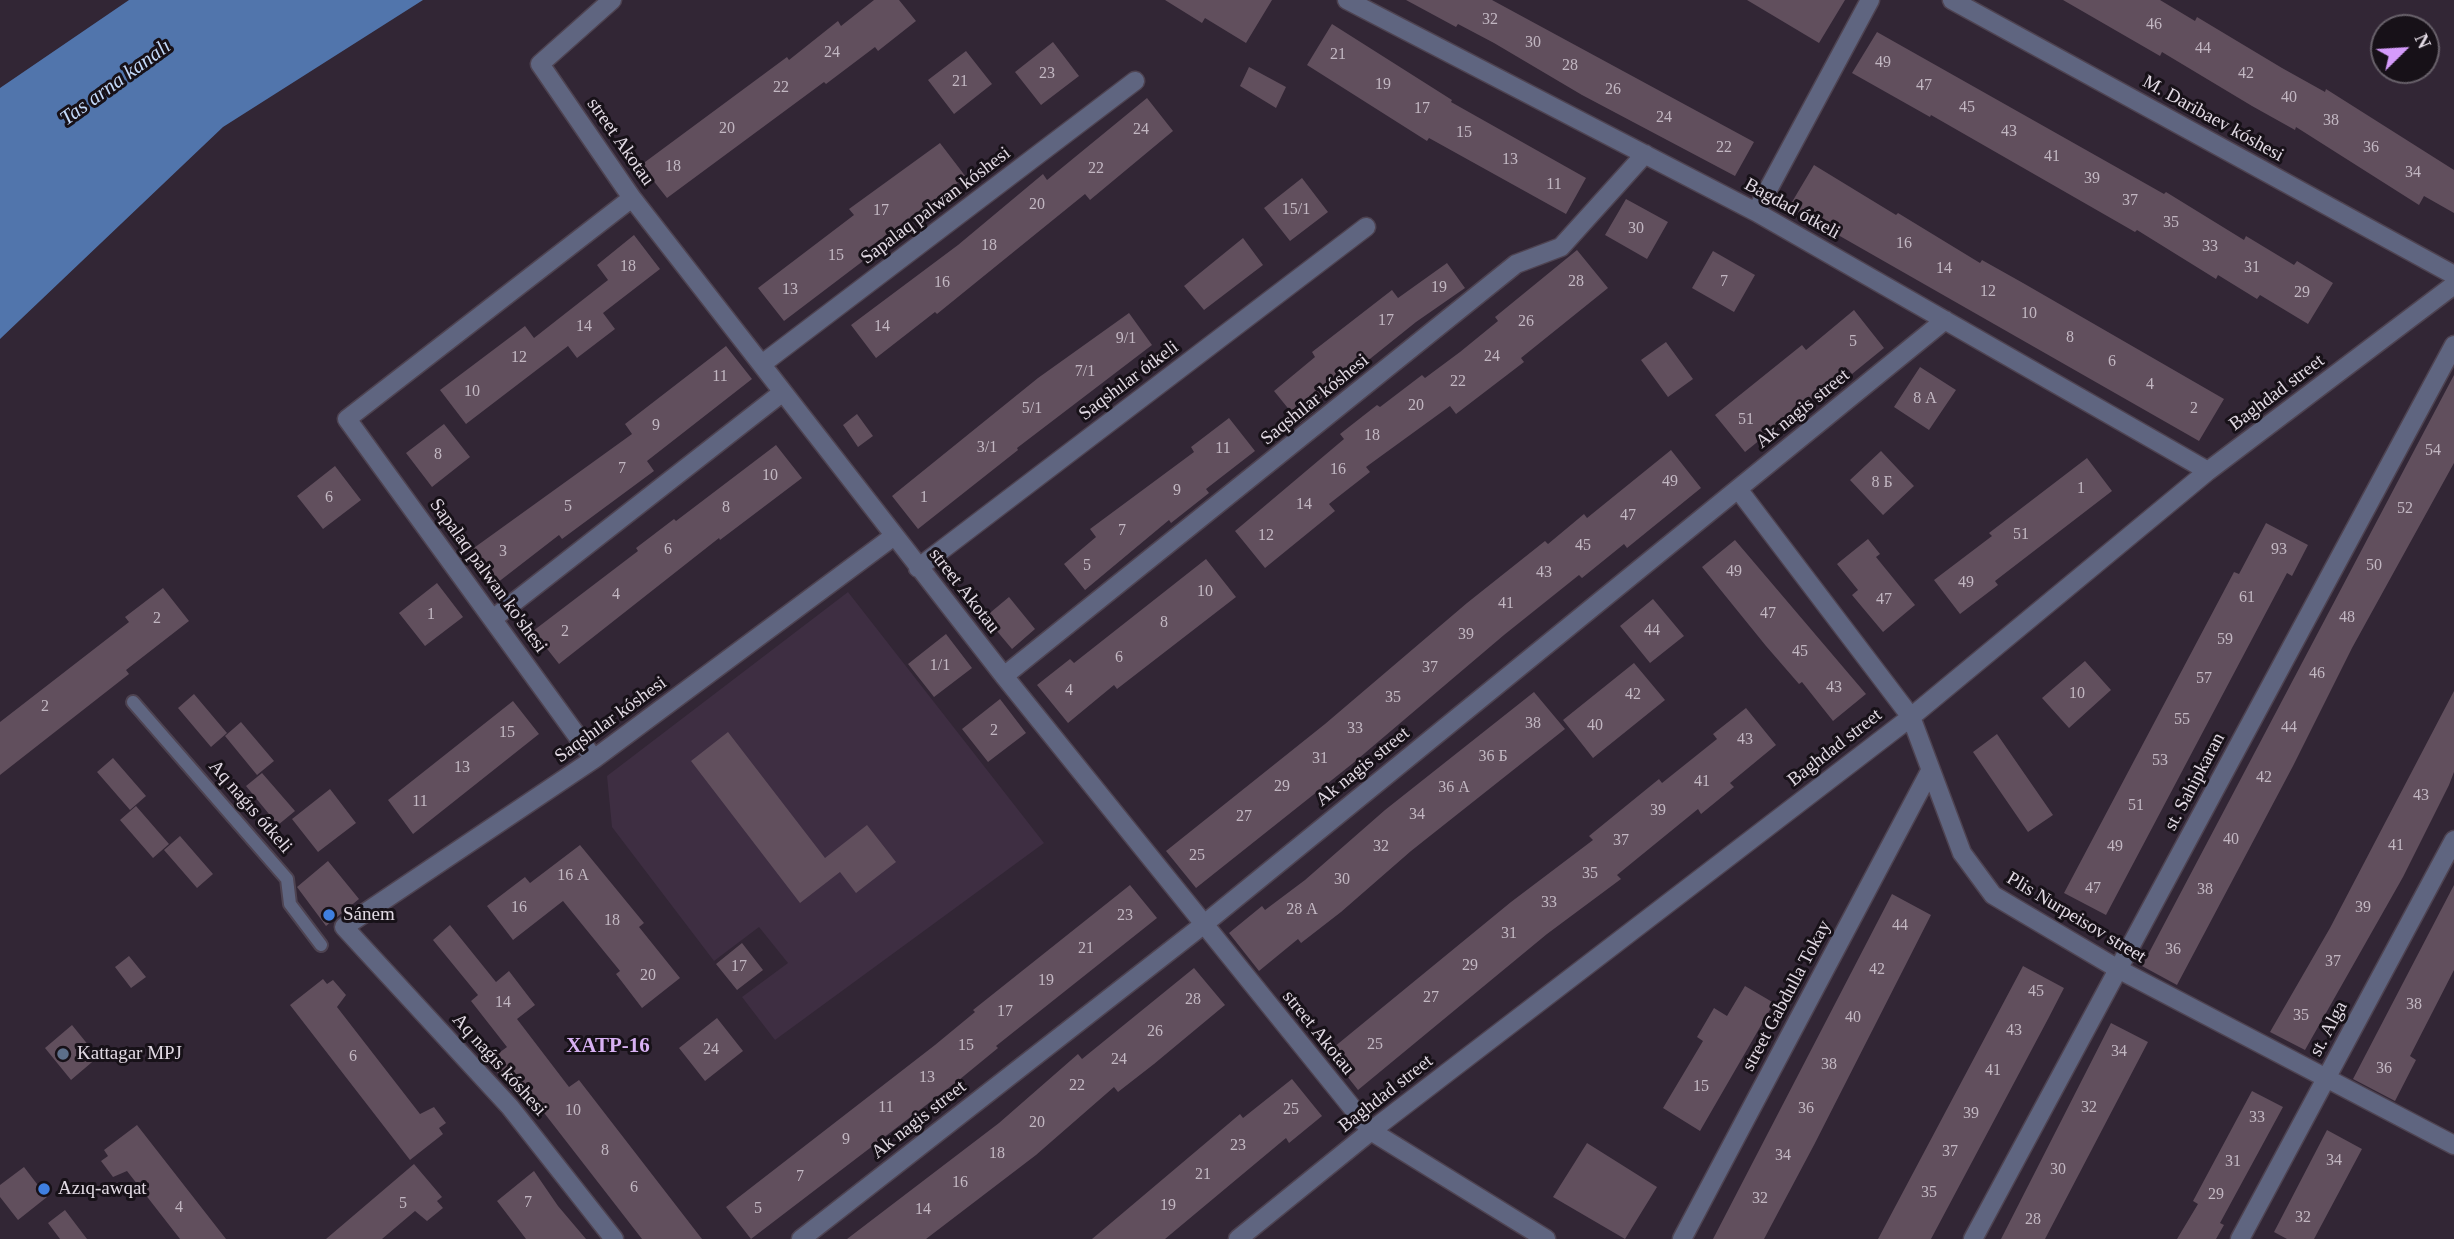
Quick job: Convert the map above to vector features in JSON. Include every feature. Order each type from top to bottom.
[{"type":"street","name":"street Akotau","points":[[612,0],[540,64],[632,198],[918,568],[1371,1131]]},
{"type":"street","name":"Bagdad ótkeli","points":[[1347,0],[1756,212],[2208,471]]},
{"type":"street","points":[[1756,212],[1870,0]]},
{"type":"street","name":"M. Daribaev kóshesi","points":[[1952,0],[2454,275]]},
{"type":"street","name":"Sapalaq palwan kóshesi","points":[[762,364],[1135,81]]},
{"type":"street","name":"Saqshılar kóshesi","points":[[1004,676],[1516,264],[1561,247],[1645,154]]},
{"type":"street","name":"Sapalaq palwan ko'shesi","points":[[594,760],[494,618],[346,419],[632,198]]},
{"type":"street","name":"Saqshılar ótkeli","points":[[918,568],[1366,227]]},
{"type":"street","name":"Baghdad street","points":[[1238,1239],[1371,1131],[1911,717],[2208,471],[2454,285]]},
{"type":"street","name":"Ak nagis street","points":[[801,1239],[1203,925],[1945,320]]},
{"type":"street","name":"st. Sahipkaran","points":[[1973,1239],[2454,345]]},
{"type":"street","points":[[494,618],[783,391]]},
{"type":"street","name":"Plis Nurpeisov street","points":[[1738,489],[1911,717],[1929,773],[1962,853],[1993,895],[2118,969],[2454,1145]]},
{"type":"street","name":"Saqshılar kóshesi","points":[[344,926],[594,760],[894,536]]},
{"type":"street","name":"street Gabdulla Tokay","points":[[1682,1239],[1929,773]]},
{"type":"street","name":"st. Alga","points":[[2241,1239],[2454,840]]},
{"type":"street","name":"Aq naǵıs kóshesi","points":[[344,926],[510,1107],[614,1239]]},
{"type":"street","points":[[1371,1131],[1546,1239]]},
{"type":"lane","name":"Aq naǵıs ótkeli","points":[[133,702],[287,879],[290,904],[321,944]]},
{"type":"shaded area","points":[[848,592],[1044,843],[775,1040],[742,997],[788,963],[759,927],[714,961],[612,827],[607,776]]},
{"type":"water","name":"Tas arna kanalı","points":[[129,0],[423,0],[223,127],[0,339],[0,88]]},
{"type":"building","points":[[874,0],[899,0],[916,21],[878,51],[875,47],[826,84],[824,82],[667,198],[641,165],[787,57],[789,60],[838,21],[841,26]]},
{"type":"building","points":[[1165,0],[1272,0],[1246,43],[1205,18],[1202,23]]},
{"type":"building","points":[[1406,0],[1492,0],[1754,142],[1735,176],[1582,95],[1494,43],[1458,24],[1456,27]]},
{"type":"building","points":[[1747,0],[1845,0],[1819,43]]},
{"type":"building","points":[[2063,0],[2160,0],[2195,21],[2197,17],[2325,92],[2326,89],[2454,170],[2454,213],[2424,196],[2419,205],[2296,127],[2295,130],[2162,52],[2160,56]]},
{"type":"building","points":[[1332,24],[1452,100],[1451,102],[1586,178],[1566,214],[1429,138],[1427,141],[1307,65]]},
{"type":"building","points":[[1877,32],[2164,194],[2166,192],[2244,240],[2246,236],[2294,265],[2297,261],[2333,283],[2308,324],[2260,295],[2257,299],[2218,275],[2216,279],[2137,230],[2135,232],[1852,73]]},
{"type":"building","points":[[1053,42],[1079,76],[1041,105],[1015,72]]},
{"type":"building","points":[[966,51],[992,84],[954,114],[928,80]]},
{"type":"building","points":[[1249,67],[1286,87],[1276,108],[1240,86]]},
{"type":"building","points":[[1147,98],[1173,131],[1090,200],[1085,194],[937,314],[935,312],[876,358],[851,325],[958,245],[1043,174],[1047,180]]},
{"type":"building","points":[[940,143],[966,177],[863,252],[867,258],[784,321],[758,288],[854,215],[849,209]]},
{"type":"building","points":[[1814,165],[1980,263],[1982,260],[2224,399],[2199,441],[1789,207]]},
{"type":"building","points":[[1302,178],[1328,212],[1290,241],[1264,208]]},
{"type":"building","points":[[1626,199],[1668,222],[1647,259],[1605,235]]},
{"type":"building","points":[[634,235],[660,269],[603,313],[615,329],[577,358],[568,346],[466,424],[440,390],[525,326],[534,338],[608,280],[597,265]]},
{"type":"building","points":[[1243,238],[1263,265],[1204,310],[1184,286]]},
{"type":"building","points":[[1577,250],[1608,288],[1521,358],[1524,362],[1456,414],[1450,406],[1366,467],[1370,472],[1329,504],[1335,511],[1265,568],[1235,531],[1344,439],[1340,434],[1377,405],[1380,407],[1422,375],[1425,378],[1460,352],[1498,321],[1495,317]]},
{"type":"building","points":[[1713,251],[1755,275],[1734,312],[1692,288]]},
{"type":"building","points":[[1447,263],[1465,288],[1416,322],[1320,399],[1323,404],[1300,423],[1274,391],[1315,357],[1312,352],[1392,290],[1398,298]]},
{"type":"building","points":[[1854,310],[1884,348],[1852,374],[1848,369],[1745,452],[1715,415],[1802,345],[1806,350]]},
{"type":"building","points":[[1129,313],[1152,345],[1017,448],[1018,450],[918,529],[892,496],[1038,378]]},
{"type":"building","points":[[1666,342],[1693,379],[1668,397],[1641,360]]},
{"type":"building","points":[[726,346],[752,379],[647,461],[654,471],[562,539],[559,535],[497,583],[471,550],[632,434],[625,424]]},
{"type":"building","points":[[1920,367],[1956,390],[1929,430],[1894,407]]},
{"type":"building","points":[[2454,375],[2454,463],[2352,648],[2177,985],[2142,966]]},
{"type":"building","points":[[857,414],[873,436],[858,447],[843,425]]},
{"type":"building","points":[[1229,418],[1255,451],[1206,489],[1209,493],[1171,523],[1169,520],[1085,590],[1064,564],[1096,537],[1090,529],[1194,452],[1191,447]]},
{"type":"building","points":[[444,424],[470,457],[432,487],[406,453]]},
{"type":"building","points":[[776,445],[802,478],[720,540],[719,538],[559,664],[533,631],[638,551],[636,548]]},
{"type":"building","points":[[1671,450],[1701,488],[1627,548],[1624,544],[1582,578],[1579,575],[1352,764],[1196,888],[1166,851],[1325,724],[1467,603],[1545,541],[1548,544],[1584,514],[1587,518]]},
{"type":"building","points":[[1881,451],[1914,486],[1883,515],[1850,480]]},
{"type":"building","points":[[2087,458],[2112,491],[1995,581],[1998,585],[1960,614],[1934,580],[1992,536],[1989,533]]},
{"type":"building","points":[[335,466],[361,500],[323,529],[297,496]]},
{"type":"building","points":[[2266,523],[2308,545],[2292,576],[2287,573],[2106,915],[2064,893],[2234,572],[2239,574]]},
{"type":"building","points":[[1868,539],[1880,554],[1876,557],[1915,605],[1883,632],[1852,595],[1858,590],[1837,564]]},
{"type":"building","points":[[1735,540],[1866,694],[1833,721],[1802,682],[1799,684],[1766,646],[1702,567]]},
{"type":"building","points":[[1206,559],[1236,597],[1117,689],[1114,685],[1068,723],[1037,685],[1070,659],[1074,663]]},
{"type":"building","points":[[437,583],[463,617],[425,646],[399,613]]},
{"type":"building","points":[[163,588],[189,621],[126,670],[129,674],[0,775],[0,722],[129,622],[125,617]]},
{"type":"building","points":[[1009,597],[1035,629],[1012,649],[985,617]]},
{"type":"building","points":[[1653,599],[1684,636],[1650,663],[1620,626]]},
{"type":"building","points":[[946,634],[972,668],[934,697],[908,664]]},
{"type":"building","points":[[2085,661],[2111,690],[2069,728],[2042,698]]},
{"type":"building","points":[[1634,663],[1665,700],[1593,758],[1563,720]]},
{"type":"building","points":[[2454,691],[2454,772],[2449,785],[2403,877],[2305,1050],[2270,1032],[2330,928]]},
{"type":"building","points":[[1534,692],[1565,729],[1411,851],[1341,912],[1301,943],[1298,939],[1259,971],[1229,933],[1262,906],[1265,910],[1305,880],[1385,810]]},
{"type":"building","points":[[194,694],[227,733],[211,747],[178,708]]},
{"type":"building","points":[[1000,699],[1026,733],[988,762],[962,729]]},
{"type":"building","points":[[513,701],[539,734],[413,834],[388,800]]},
{"type":"building","points":[[1746,708],[1776,745],[1730,783],[1734,787],[1701,814],[1698,809],[1617,875],[1621,879],[1547,934],[1358,1090],[1328,1052],[1511,902],[1593,840],[1589,836],[1659,779],[1662,783],[1717,739],[1713,734]]},
{"type":"building","points":[[241,722],[274,761],[257,775],[225,736]]},
{"type":"building","points":[[728,732],[825,858],[867,825],[896,862],[856,893],[840,872],[800,903],[691,761]]},
{"type":"building","points":[[1997,734],[2053,815],[2028,832],[1973,752]]},
{"type":"building","points":[[113,758],[146,796],[130,810],[97,772]]},
{"type":"building","points":[[262,773],[295,811],[278,825],[246,786]]},
{"type":"building","points":[[330,789],[356,823],[318,852],[292,819]]},
{"type":"building","points":[[136,806],[169,844],[153,858],[120,820]]},
{"type":"building","points":[[180,836],[213,874],[197,888],[164,850]]},
{"type":"building","points":[[580,845],[644,923],[639,927],[680,978],[642,1008],[616,974],[620,971],[563,901],[513,940],[487,906],[525,877],[530,883]]},
{"type":"building","points":[[328,861],[359,899],[326,926],[297,887]]},
{"type":"building","points":[[1130,885],[1157,918],[996,1046],[998,1048],[959,1080],[751,1239],[726,1207],[935,1045],[975,1012],[973,1010]]},
{"type":"building","points":[[2454,885],[2454,970],[2410,1056],[2416,1060],[2395,1101],[2353,1079]]},
{"type":"building","points":[[1892,894],[1931,915],[1814,1145],[1764,1239],[1713,1239]]},
{"type":"building","points":[[450,925],[496,982],[509,971],[535,1005],[517,1019],[569,1087],[579,1080],[702,1239],[642,1239],[524,1087],[514,1094],[488,1061],[507,1047],[471,1001],[478,995],[433,940]]},
{"type":"building","points":[[742,943],[763,970],[737,990],[716,964]]},
{"type":"building","points":[[129,956],[146,977],[131,988],[115,967]]},
{"type":"building","points":[[2023,966],[2064,988],[2048,1019],[1931,1239],[1878,1239]]},
{"type":"building","points":[[1194,968],[1225,1005],[1154,1064],[1118,1092],[1114,1087],[1036,1155],[926,1239],[847,1239],[999,1123],[1078,1054],[1082,1059]]},
{"type":"building","points":[[323,979],[327,984],[333,980],[346,995],[337,1007],[420,1114],[434,1107],[446,1123],[439,1128],[443,1134],[410,1160],[290,1005]]},
{"type":"building","points":[[1745,986],[1774,1003],[1700,1131],[1663,1108],[1703,1041],[1697,1037],[1714,1008],[1727,1016]]},
{"type":"building","points":[[717,1018],[743,1051],[705,1081],[679,1048]]},
{"type":"building","points":[[2111,1023],[2148,1042],[2045,1239],[2001,1239]]},
{"type":"building","points":[[72,1025],[98,1057],[71,1080],[45,1048]]},
{"type":"building","points":[[1292,1079],[1322,1116],[1289,1143],[1286,1138],[1165,1239],[1092,1239],[1240,1114],[1243,1118]]},
{"type":"building","points":[[2252,1091],[2283,1107],[2220,1223],[2224,1225],[2216,1239],[2177,1239],[2198,1204],[2193,1201]]},
{"type":"building","points":[[137,1125],[226,1239],[180,1239],[127,1171],[113,1177],[101,1161],[108,1156],[104,1150]]},
{"type":"building","points":[[2327,1130],[2362,1149],[2314,1239],[2287,1239],[2274,1232]]},
{"type":"building","points":[[1587,1143],[1657,1187],[1625,1239],[1553,1197]]},
{"type":"building","points":[[414,1164],[442,1197],[437,1201],[443,1208],[427,1221],[415,1211],[382,1239],[326,1239]]},
{"type":"building","points":[[24,1167],[47,1197],[18,1220],[0,1197],[0,1185]]},
{"type":"building","points":[[534,1171],[558,1206],[586,1239],[526,1239],[497,1201]]},
{"type":"building","points":[[65,1210],[87,1239],[60,1239],[48,1223]]},
{"type":"place","name":"Sánem","points":[[329,915]]},
{"type":"place","name":"Kattagar MPJ","points":[[63,1054]]},
{"type":"place","name":"Azıq-awqat","points":[[44,1189]]},
{"type":"district","name":"XATP-16","points":[[608,1047]]}]
